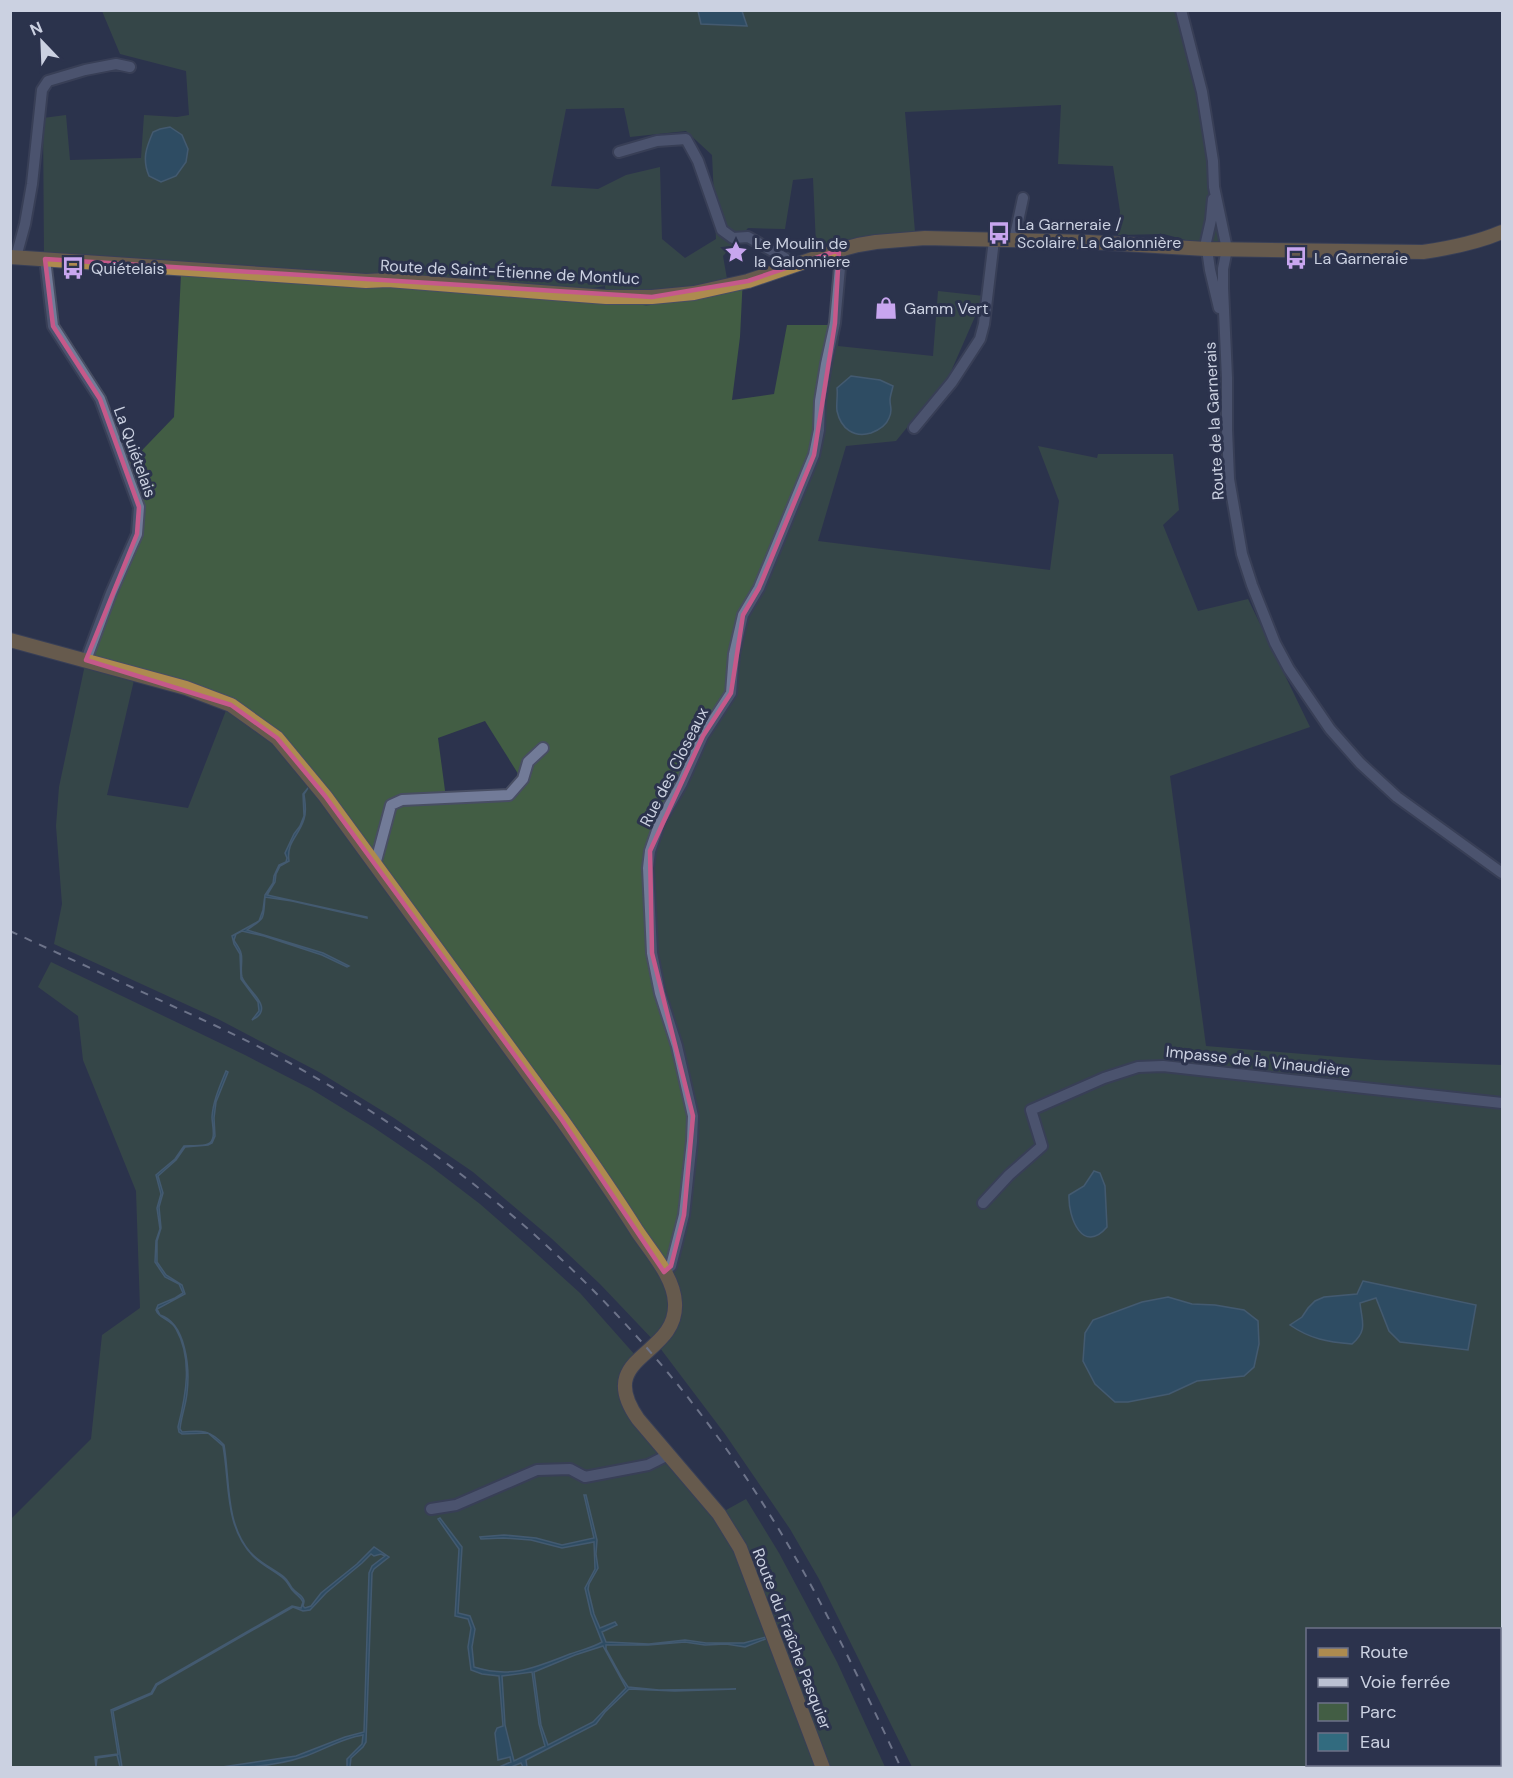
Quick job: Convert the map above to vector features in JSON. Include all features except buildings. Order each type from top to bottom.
[{"type":"main road","name":"Route de Saint-Étienne de Montluc","points":[[13,257],[366,281],[388,280],[595,296],[652,297],[720,288],[748,281],[839,250],[876,242],[925,238],[1089,242],[1206,249],[1423,252],[1472,243],[1503,232]]},
{"type":"main road","name":"Route du Fraîche Pasquier","points":[[10,640],[186,688],[231,705],[277,738],[313,781],[591,1162],[673,1289],[675,1311],[669,1329],[657,1344],[637,1361],[625,1381],[625,1394],[629,1405],[638,1419],[719,1514],[740,1548],[823,1767]]},
{"type":"street","points":[[1181,10],[1202,91],[1213,161],[1214,187]]},
{"type":"street","points":[[13,257],[25,224],[32,184],[42,90],[48,81],[85,70],[116,64],[130,67]]},
{"type":"street","points":[[619,152],[657,141],[686,139],[698,161],[722,230],[733,238],[748,237],[785,258],[791,267]]},
{"type":"street","name":"Route de la Garnerais","points":[[1214,187],[1206,249],[1224,330]]},
{"type":"street","name":"Route de la Garnerais","points":[[1214,187],[1227,249],[1223,269],[1229,479],[1242,554],[1275,643],[1289,669],[1323,719],[1360,763],[1396,797],[1503,873]]},
{"type":"street","points":[[1014,240],[1023,198]]},
{"type":"street","points":[[914,428],[952,382],[980,339],[984,324],[994,240]]},
{"type":"street","name":"Rue des Closeaux","points":[[664,1272],[671,1266],[684,1215],[693,1116],[677,1046],[660,993],[652,953],[648,868],[650,851],[660,822],[682,783],[703,736],[731,693],[734,654],[743,615],[759,588],[814,455],[819,430],[820,401],[835,323],[841,256],[839,250]]},
{"type":"street","name":"La Quiételais","points":[[45,259],[53,326],[100,399],[140,507],[136,534],[86,660]]},
{"type":"street","points":[[375,865],[391,805],[402,800],[509,795],[523,779],[528,762],[543,748]]},
{"type":"street","name":"Impasse de la Vinaudière","points":[[983,1203],[1042,1146],[1031,1110],[1104,1078],[1138,1067],[1163,1066],[1503,1102]]},
{"type":"street","points":[[431,1509],[456,1505],[537,1470],[570,1469],[585,1477],[648,1465],[668,1455]]},
{"type":"highlighted area","points":[[839,250],[835,323],[814,455],[759,588],[743,615],[731,693],[703,736],[650,851],[652,953],[693,1116],[684,1215],[671,1266],[664,1272],[562,1120],[325,796],[277,738],[231,705],[86,660],[137,534],[139,507],[100,399],[53,326],[45,259],[652,297],[748,281]]},
{"type":"green space","points":[[102,11],[1182,11],[1202,92],[1219,216],[1218,249],[1164,234],[1118,235],[1120,211],[1113,166],[1058,164],[1061,105],[905,112],[915,232],[816,245],[813,178],[793,180],[785,229],[748,228],[723,256],[727,279],[743,276],[740,337],[732,400],[774,394],[787,325],[840,325],[838,346],[933,356],[938,291],[984,296],[949,376],[896,441],[846,446],[818,541],[1050,570],[1059,501],[1038,446],[1097,458],[1098,454],[1173,454],[1179,510],[1163,525],[1198,611],[1248,599],[1310,727],[1170,776],[1206,1046],[1376,1060],[1502,1065],[1502,1767],[912,1767],[819,1579],[790,1529],[725,1434],[657,1344],[600,1284],[551,1238],[473,1172],[394,1118],[319,1072],[218,1019],[54,944],[62,904],[56,826],[59,787],[86,660],[137,534],[139,507],[124,469],[174,417],[181,274],[44,255],[43,118],[66,115],[70,160],[141,158],[144,115],[177,117],[189,115],[186,71],[120,54]],"holes":[[[624,108],[630,137],[686,131],[712,155],[716,239],[685,258],[662,239],[660,167],[626,175],[598,189],[551,186],[566,109]],[[605,286],[606,297],[651,306],[556,294]],[[135,676],[227,708],[188,808],[107,795]],[[485,721],[522,780],[509,795],[446,798],[438,738]]]},
{"type":"green space","points":[[51,962],[245,1055],[311,1089],[373,1127],[429,1165],[480,1204],[580,1293],[635,1355],[625,1394],[719,1514],[746,1499],[779,1553],[837,1662],[885,1767],[11,1768],[11,1519],[91,1439],[102,1335],[140,1308],[136,1191],[83,1060],[78,1016],[38,987]]},
{"type":"water","points":[[698,11],[742,11],[747,26],[701,24]]},
{"type":"water","points":[[170,127],[182,135],[188,149],[186,162],[176,176],[161,182],[149,176],[146,154],[153,132]]},
{"type":"water","points":[[851,376],[880,380],[893,386],[888,421],[871,433],[859,434],[849,431],[839,417],[837,388]]},
{"type":"water","points":[[308,788],[304,794],[305,816],[289,849],[289,861],[280,866],[275,882],[267,895],[367,918],[265,897],[261,920],[247,930],[323,953],[349,966],[264,936],[242,931],[236,934],[234,940],[241,953],[242,977],[258,999],[262,1010],[252,1020],[259,1011],[258,1002],[241,979],[240,954],[232,936],[259,921],[265,895],[273,883],[274,876],[279,865],[286,862],[285,853],[304,816],[303,794]]},
{"type":"water","points":[[226,1071],[228,1072],[216,1102],[215,1136],[212,1143],[208,1145],[185,1147],[176,1160],[158,1176],[163,1193],[159,1207],[161,1228],[157,1241],[157,1262],[166,1275],[182,1285],[185,1294],[157,1309],[160,1315],[156,1310],[158,1305],[183,1293],[179,1284],[165,1277],[155,1262],[156,1241],[160,1229],[157,1208],[161,1194],[156,1175],[175,1159],[184,1146],[208,1144],[213,1136],[214,1105]]},
{"type":"water","points":[[1094,1171],[1100,1173],[1105,1186],[1107,1227],[1098,1235],[1091,1237],[1084,1235],[1074,1223],[1069,1195],[1084,1186]]},
{"type":"water","points":[[1363,1281],[1476,1305],[1468,1350],[1400,1342],[1389,1331],[1376,1298],[1360,1303],[1362,1330],[1352,1344],[1320,1339],[1305,1334],[1290,1325],[1302,1317],[1315,1301],[1324,1297],[1357,1294]]},
{"type":"water","points":[[1168,1297],[1192,1304],[1244,1310],[1258,1321],[1259,1344],[1254,1367],[1244,1376],[1197,1381],[1169,1394],[1128,1402],[1115,1402],[1095,1384],[1083,1361],[1085,1333],[1093,1320],[1142,1302]]},
{"type":"water","points":[[160,1315],[169,1320],[176,1327],[181,1337],[187,1359],[188,1383],[180,1429],[182,1432],[208,1433],[182,1434],[179,1432],[186,1377],[185,1352],[174,1326]]},
{"type":"water","points":[[208,1433],[224,1445],[231,1510],[223,1446]]},
{"type":"water","points":[[584,1495],[586,1495],[597,1540],[598,1568],[588,1589],[594,1614],[600,1628],[615,1622],[617,1625],[602,1632],[606,1642],[649,1644],[685,1640],[706,1643],[744,1643],[768,1638],[745,1647],[685,1642],[648,1645],[606,1645],[606,1649],[628,1687],[659,1690],[736,1689],[675,1691],[629,1689],[596,1724],[526,1760],[527,1767],[523,1767],[521,1763],[511,1767],[499,1767],[511,1762],[510,1757],[498,1760],[495,1733],[497,1728],[503,1726],[499,1676],[471,1670],[468,1647],[471,1628],[468,1619],[455,1616],[459,1549],[438,1519],[440,1518],[462,1547],[458,1613],[470,1616],[475,1629],[472,1647],[474,1667],[500,1672],[524,1670],[602,1642],[591,1614],[585,1588],[595,1569],[594,1542],[562,1548],[531,1540],[481,1539],[480,1537],[504,1535],[536,1538],[562,1545],[594,1538]],"holes":[[[603,1646],[626,1688],[593,1722],[548,1745],[541,1725],[534,1672]],[[532,1672],[539,1724],[545,1746],[514,1761],[505,1725],[502,1676]]]},
{"type":"water","points":[[374,1547],[389,1557],[372,1573],[366,1742],[351,1758],[350,1767],[347,1767],[347,1759],[362,1744],[363,1735],[286,1762],[222,1767],[296,1756],[364,1732],[369,1573],[372,1566],[385,1556],[381,1554],[374,1556],[371,1554],[310,1610],[303,1611],[293,1607],[157,1685],[152,1694],[113,1711],[122,1767],[120,1767],[117,1755],[97,1758],[96,1767],[95,1757],[118,1754],[111,1710],[151,1693],[156,1684],[292,1606],[301,1608],[303,1602],[285,1579],[260,1562],[250,1552],[285,1578],[303,1598],[305,1608],[311,1606],[321,1593]]},
{"type":"railway","points":[[10,931],[215,1026],[297,1067],[368,1110],[437,1156],[501,1206],[562,1260],[620,1318],[674,1380],[724,1445],[770,1515],[806,1576],[901,1768]]},
{"type":"place","name":"La Garneraie / Scolaire La Galonnière","points":[[999,233]]},
{"type":"place","name":"Le Moulin de la Galonniere","points":[[736,252]]},
{"type":"place","name":"La Garneraie","points":[[1296,258]]},
{"type":"place","name":"Quiételais","points":[[73,268]]},
{"type":"place","name":"Gamm Vert","points":[[886,308]]}]
